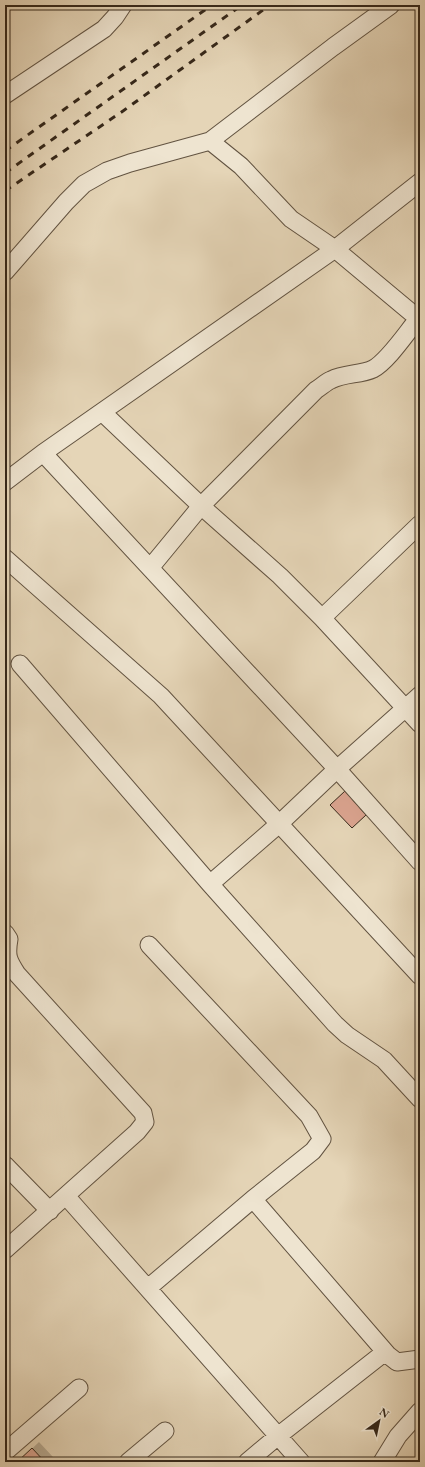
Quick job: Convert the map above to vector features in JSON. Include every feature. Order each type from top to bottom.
[{"type":"street","points":[[5,95],[104,29],[123,5]]},
{"type":"street","points":[[5,272],[66,202],[84,184],[107,171],[124,165],[210,141],[333,47],[391,5]]},
{"type":"street","points":[[150,568],[201,506],[316,390],[331,380],[375,368],[388,356],[419,319],[335,249],[291,219],[241,166],[210,141]]},
{"type":"street","points":[[5,482],[43,453],[335,249],[420,182]]},
{"type":"street","points":[[102,412],[201,506],[280,576],[322,618],[420,724]]},
{"type":"street","points":[[43,453],[337,769],[420,862]]},
{"type":"street","points":[[322,618],[420,524]]},
{"type":"street","points":[[5,558],[161,696],[420,976]]},
{"type":"street","points":[[20,664],[210,884],[335,1024],[347,1035],[384,1060],[420,1099]]},
{"type":"street","points":[[210,884],[279,824],[337,769],[420,695]]},
{"type":"street","points":[[5,933],[9,939],[7,951],[8,961],[17,974],[144,1113],[145,1122],[137,1132],[5,1250]]},
{"type":"street","points":[[148,1288],[253,1199],[313,1151],[322,1139],[309,1116],[149,946]]},
{"type":"street","points":[[5,1165],[50,1210]]},
{"type":"street","points":[[66,1196],[300,1462]]},
{"type":"street","points":[[253,1199],[385,1352],[397,1362],[417,1358]]},
{"type":"street","points":[[247,1462],[385,1352]]},
{"type":"street","points":[[5,1452],[79,1388]]},
{"type":"street","points":[[382,1462],[398,1436],[420,1411]]},
{"type":"street","points":[[128,1462],[165,1431]]},
{"type":"building","points":[[345,791],[366,815],[352,828],[330,805]]},
{"type":"building","points":[[32,1448],[45,1462],[17,1462]]},
{"type":"railway","points":[[5,151],[212,5]]},
{"type":"railway","points":[[5,173],[242,5]]},
{"type":"railway","points":[[5,191],[123,111],[270,5]]}]
